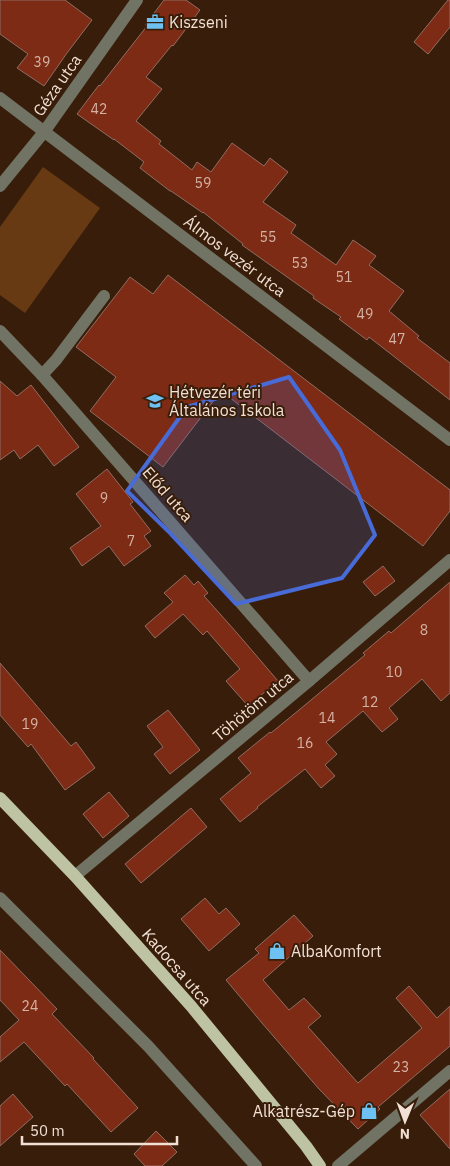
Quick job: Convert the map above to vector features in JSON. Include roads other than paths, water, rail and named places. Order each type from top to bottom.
[{"type":"main road","name":"Kadocsa utca","points":[[0,798],[76,876],[190,1006],[306,1146],[320,1166]]},
{"type":"street","name":"Géza utca","points":[[0,186],[44,132],[137,0]]},
{"type":"street","name":"Álmos vezér utca","points":[[0,98],[450,440]]},
{"type":"street","points":[[42,375],[56,360],[104,296]]},
{"type":"street","name":"Előd utca","points":[[0,331],[42,375],[309,681]]},
{"type":"street","name":"Töhötöm utca","points":[[76,876],[450,560]]},
{"type":"street","points":[[0,898],[148,1046],[256,1166]]},
{"type":"street","points":[[338,1166],[450,1071]]},
{"type":"place","name":"Kiszseni","points":[[155,22]]},
{"type":"place","name":"Hétvezér téri Általános Iskola","points":[[155,401]]},
{"type":"place","name":"AlbaKomfort","points":[[277,951]]},
{"type":"place","name":"Alkatrész-Gép","points":[[369,1111]]}]
